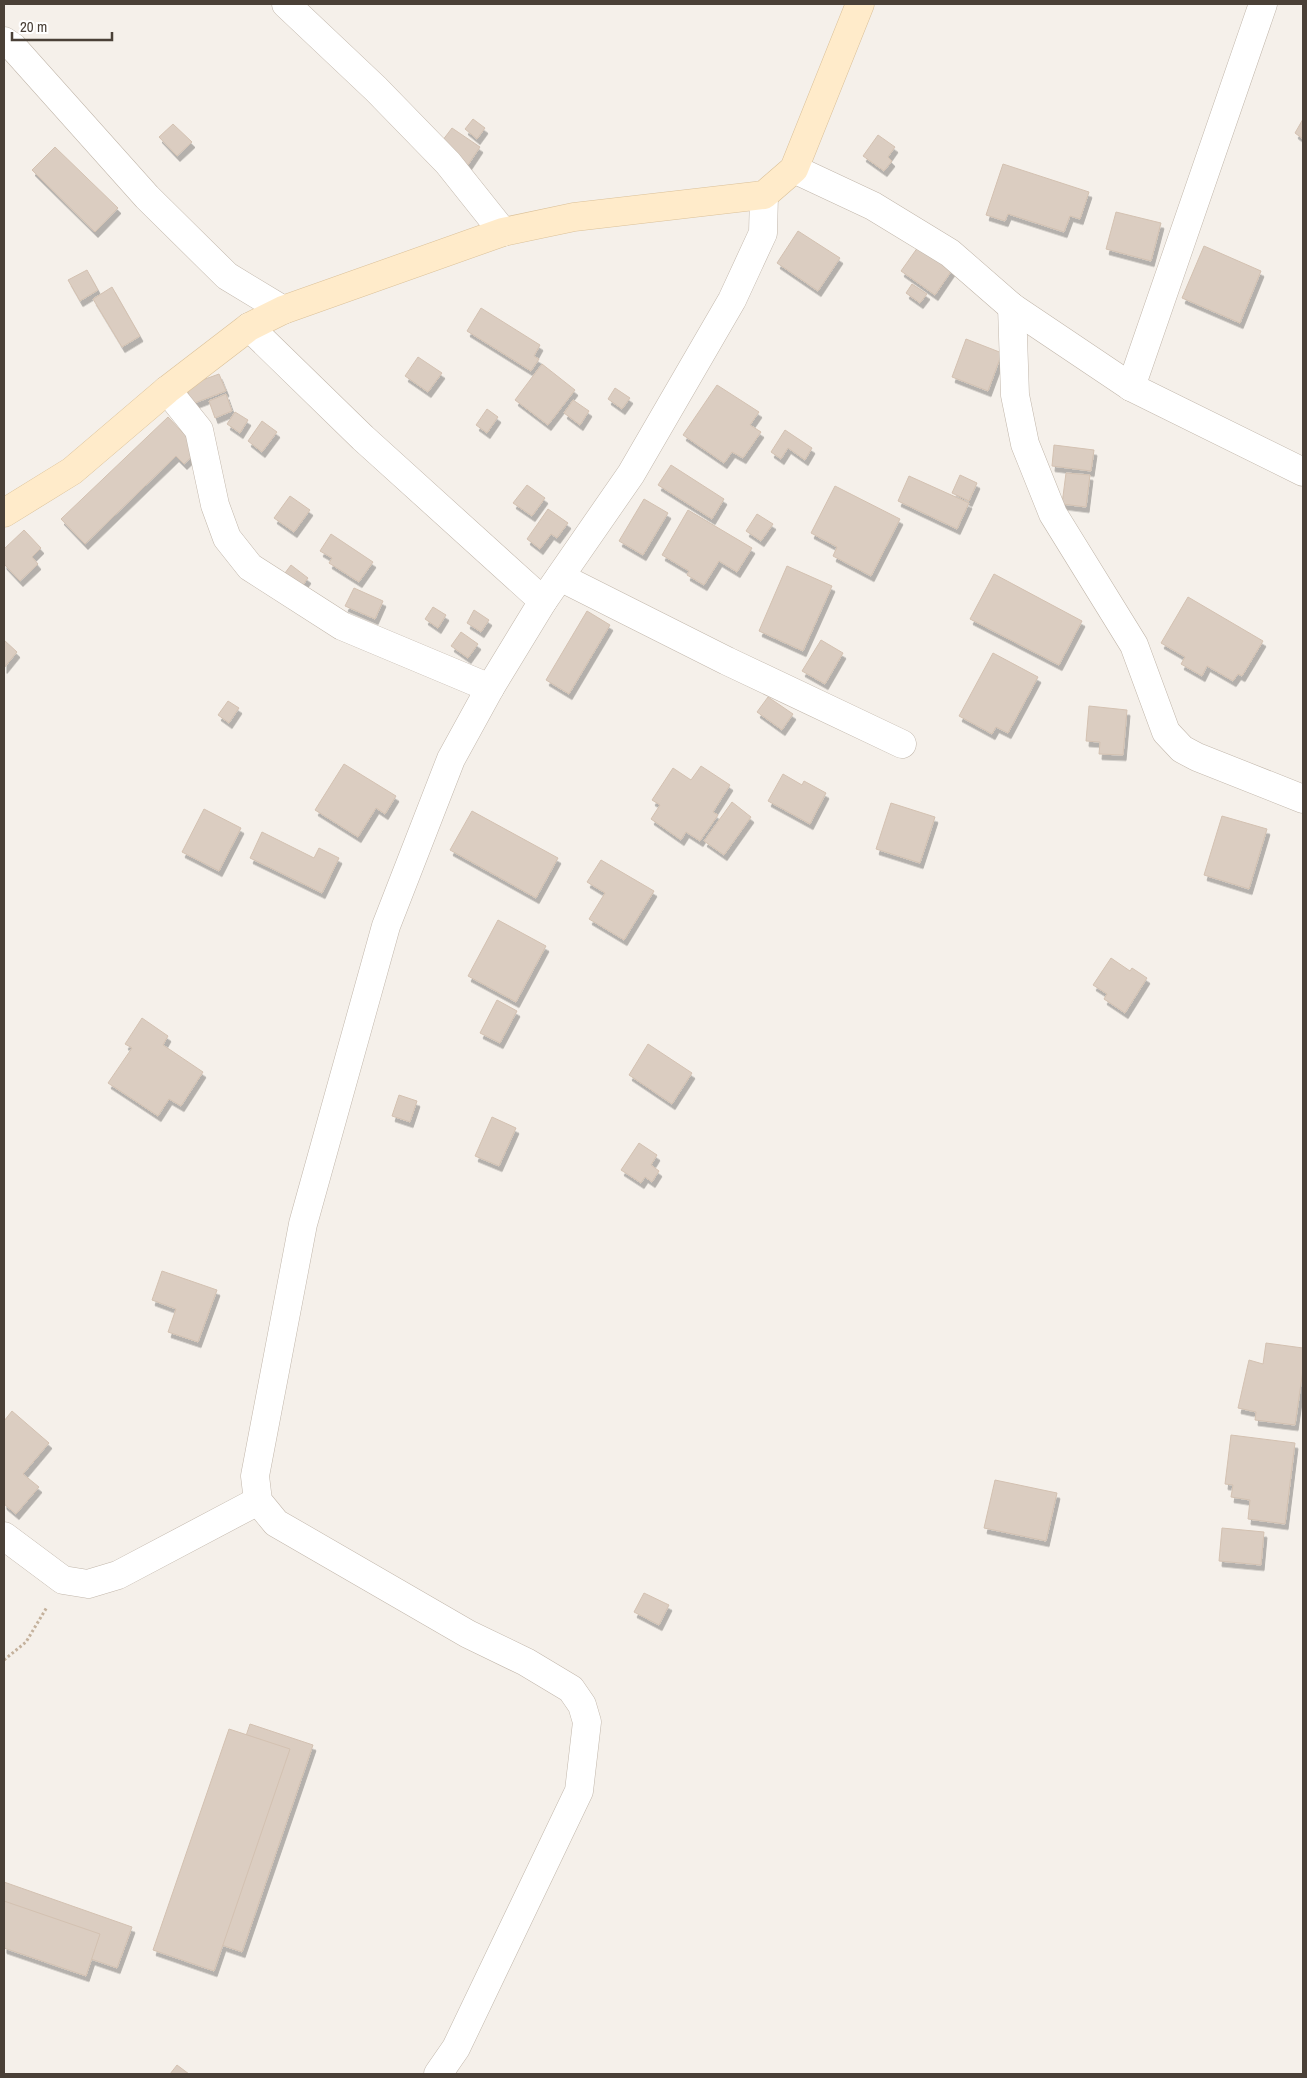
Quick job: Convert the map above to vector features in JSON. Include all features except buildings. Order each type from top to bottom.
[{"type":"street","points":[[286,4],[376,89],[448,164],[503,232]]},
{"type":"street","points":[[4,513],[72,471],[167,390],[248,327],[283,310],[503,232],[574,217],[764,195],[794,169],[860,4]]},
{"type":"street","points":[[1131,387],[1263,4]]},
{"type":"street","points":[[4,41],[13,48],[147,197],[228,276],[283,310]]},
{"type":"street","points":[[794,169],[873,206],[950,253],[1012,306],[1131,387],[1303,472]]},
{"type":"street","points":[[438,2074],[456,2048],[579,1791],[587,1722],[582,1705],[571,1689],[526,1662],[468,1634],[276,1523],[258,1501],[255,1476],[303,1224],[386,926],[451,759],[490,688],[543,601],[631,474],[732,300],[763,233],[764,195]]},
{"type":"street","points":[[1012,306],[1015,395],[1025,444],[1053,514],[1134,645],[1166,732],[1182,748],[1197,757],[1303,799]]},
{"type":"street","points":[[248,327],[363,438],[543,601]]},
{"type":"street","points":[[167,390],[199,430],[214,505],[227,538],[250,567],[342,626],[490,688]]},
{"type":"street","points":[[560,577],[727,661],[902,744]]},
{"type":"street","points":[[4,1536],[63,1580],[88,1584],[118,1575],[258,1501]]},
{"type":"path","points":[[4,1660],[26,1642],[63,1580]]}]
